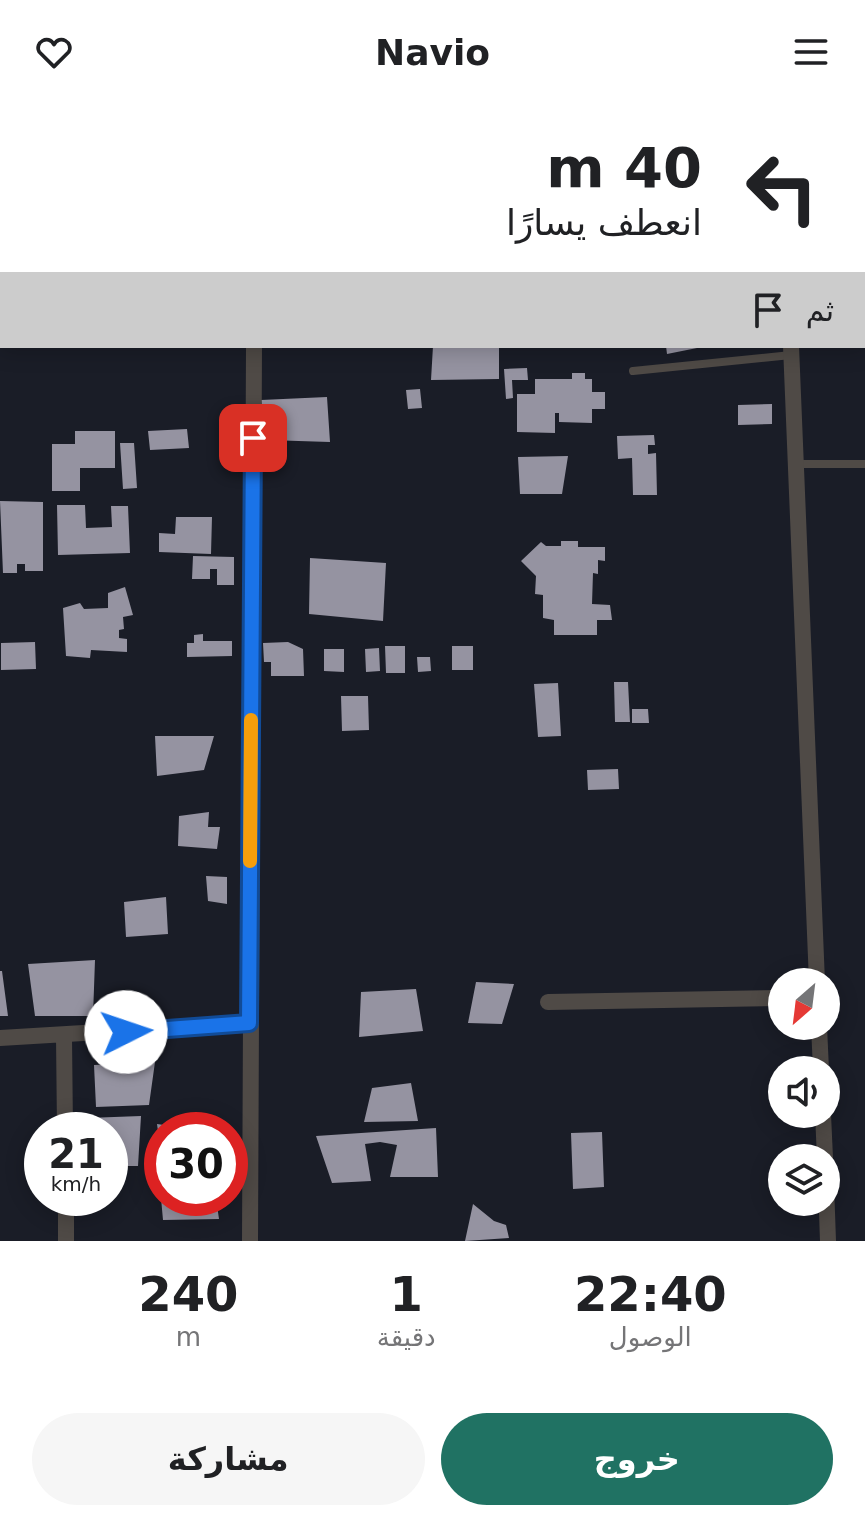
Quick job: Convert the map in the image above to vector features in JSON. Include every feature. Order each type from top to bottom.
[{"type":"street","points":[[250,1241],[254,348]]},
{"type":"street","points":[[791,351],[816,968]]},
{"type":"street","points":[[548,1002],[768,998]]},
{"type":"street","points":[[0,1038],[64,1037],[249,1023]]},
{"type":"street","points":[[64,1037],[65,1112]]},
{"type":"street","points":[[66,1216],[66,1241]]},
{"type":"street","points":[[827,1216],[828,1241]]},
{"type":"lane","points":[[633,371],[791,351]]},
{"type":"lane","points":[[796,464],[865,464]]},
{"type":"building","points":[[433,348],[499,348],[499,379],[431,380]]},
{"type":"building","points":[[666,348],[697,348],[667,354]]},
{"type":"building","points":[[527,368],[528,380],[512,380],[513,398],[506,399],[504,369]]},
{"type":"building","points":[[572,373],[585,373],[585,379],[592,379],[592,392],[605,392],[605,409],[592,409],[592,423],[559,422],[559,413],[555,413],[555,433],[517,432],[517,394],[535,394],[535,379],[572,379]]},
{"type":"building","points":[[420,389],[422,408],[408,409],[406,390]]},
{"type":"building","points":[[327,397],[330,442],[267,440],[261,400]]},
{"type":"building","points":[[772,404],[772,424],[738,425],[738,405]]},
{"type":"building","points":[[187,429],[189,448],[150,450],[148,431]]},
{"type":"building","points":[[75,431],[115,431],[115,468],[80,468],[80,491],[52,491],[52,444],[75,444]]},
{"type":"building","points":[[654,435],[655,445],[648,445],[648,454],[656,453],[657,495],[633,495],[632,458],[618,459],[617,436]]},
{"type":"building","points":[[120,443],[134,443],[137,488],[123,489]]},
{"type":"building","points":[[568,456],[562,494],[520,494],[518,457]]},
{"type":"building","points":[[0,501],[43,502],[43,571],[25,571],[25,564],[17,564],[17,573],[3,573]]},
{"type":"building","points":[[57,505],[85,505],[86,528],[112,527],[111,506],[128,506],[130,553],[58,555]]},
{"type":"building","points":[[176,517],[212,517],[211,554],[159,552],[159,533],[175,534]]},
{"type":"building","points":[[561,541],[578,541],[578,547],[605,547],[605,561],[598,560],[598,574],[593,573],[592,604],[610,605],[612,620],[597,620],[597,635],[554,635],[554,620],[543,618],[543,595],[535,594],[536,576],[521,561],[541,542],[546,546],[561,546]]},
{"type":"building","points":[[193,556],[234,557],[234,585],[217,585],[217,569],[210,569],[210,579],[192,579]]},
{"type":"building","points":[[310,558],[386,563],[383,621],[309,614]]},
{"type":"building","points":[[125,587],[133,615],[123,617],[124,629],[119,630],[119,638],[127,639],[127,652],[91,650],[90,658],[66,656],[63,608],[80,603],[84,609],[108,608],[108,593]]},
{"type":"building","points":[[203,634],[203,641],[232,641],[232,656],[187,657],[187,643],[194,643],[194,635]]},
{"type":"building","points":[[35,642],[36,669],[1,670],[1,643]]},
{"type":"building","points":[[288,642],[303,649],[304,676],[271,676],[271,662],[264,662],[263,643]]},
{"type":"building","points":[[385,646],[405,646],[405,673],[386,673]]},
{"type":"building","points":[[452,646],[473,646],[473,670],[452,670]]},
{"type":"building","points":[[379,648],[380,671],[366,672],[365,649]]},
{"type":"building","points":[[324,649],[344,649],[344,672],[324,671]]},
{"type":"building","points":[[417,657],[430,657],[431,671],[418,672]]},
{"type":"building","points":[[614,682],[628,682],[630,722],[615,722]]},
{"type":"building","points":[[558,683],[561,736],[538,737],[534,684]]},
{"type":"building","points":[[341,696],[368,696],[369,730],[342,731]]},
{"type":"building","points":[[632,709],[648,709],[649,723],[632,723]]},
{"type":"building","points":[[155,736],[214,736],[204,770],[157,776]]},
{"type":"building","points":[[618,769],[619,789],[588,790],[587,770]]},
{"type":"building","points":[[209,812],[208,827],[220,827],[217,849],[178,846],[179,816]]},
{"type":"building","points":[[206,876],[227,877],[227,904],[208,901]]},
{"type":"building","points":[[166,897],[168,934],[126,937],[124,902]]},
{"type":"building","points":[[95,960],[93,1016],[35,1016],[28,964]]},
{"type":"building","points":[[2,971],[8,1016],[0,1016]]},
{"type":"building","points":[[476,982],[514,984],[502,1024],[468,1023]]},
{"type":"building","points":[[416,989],[423,1031],[359,1037],[361,992]]},
{"type":"building","points":[[155,1062],[149,1105],[96,1107],[94,1065]]},
{"type":"building","points":[[411,1083],[418,1121],[364,1122],[372,1088]]},
{"type":"building","points":[[128,1116],[141,1116],[138,1166],[128,1166]]},
{"type":"building","points":[[436,1128],[438,1177],[390,1177],[397,1145],[380,1142],[365,1144],[371,1181],[332,1183],[316,1136]]},
{"type":"building","points":[[602,1132],[604,1187],[573,1189],[571,1133]]},
{"type":"building","points":[[473,1204],[494,1221],[506,1225],[509,1238],[465,1241]]},
{"type":"building","points":[[163,1216],[219,1216],[219,1219],[163,1220]]},
{"type":"slow traffic","points":[[250,861],[251,720]]},
{"type":"route","points":[[126,1032],[249,1023],[253,438]]}]
